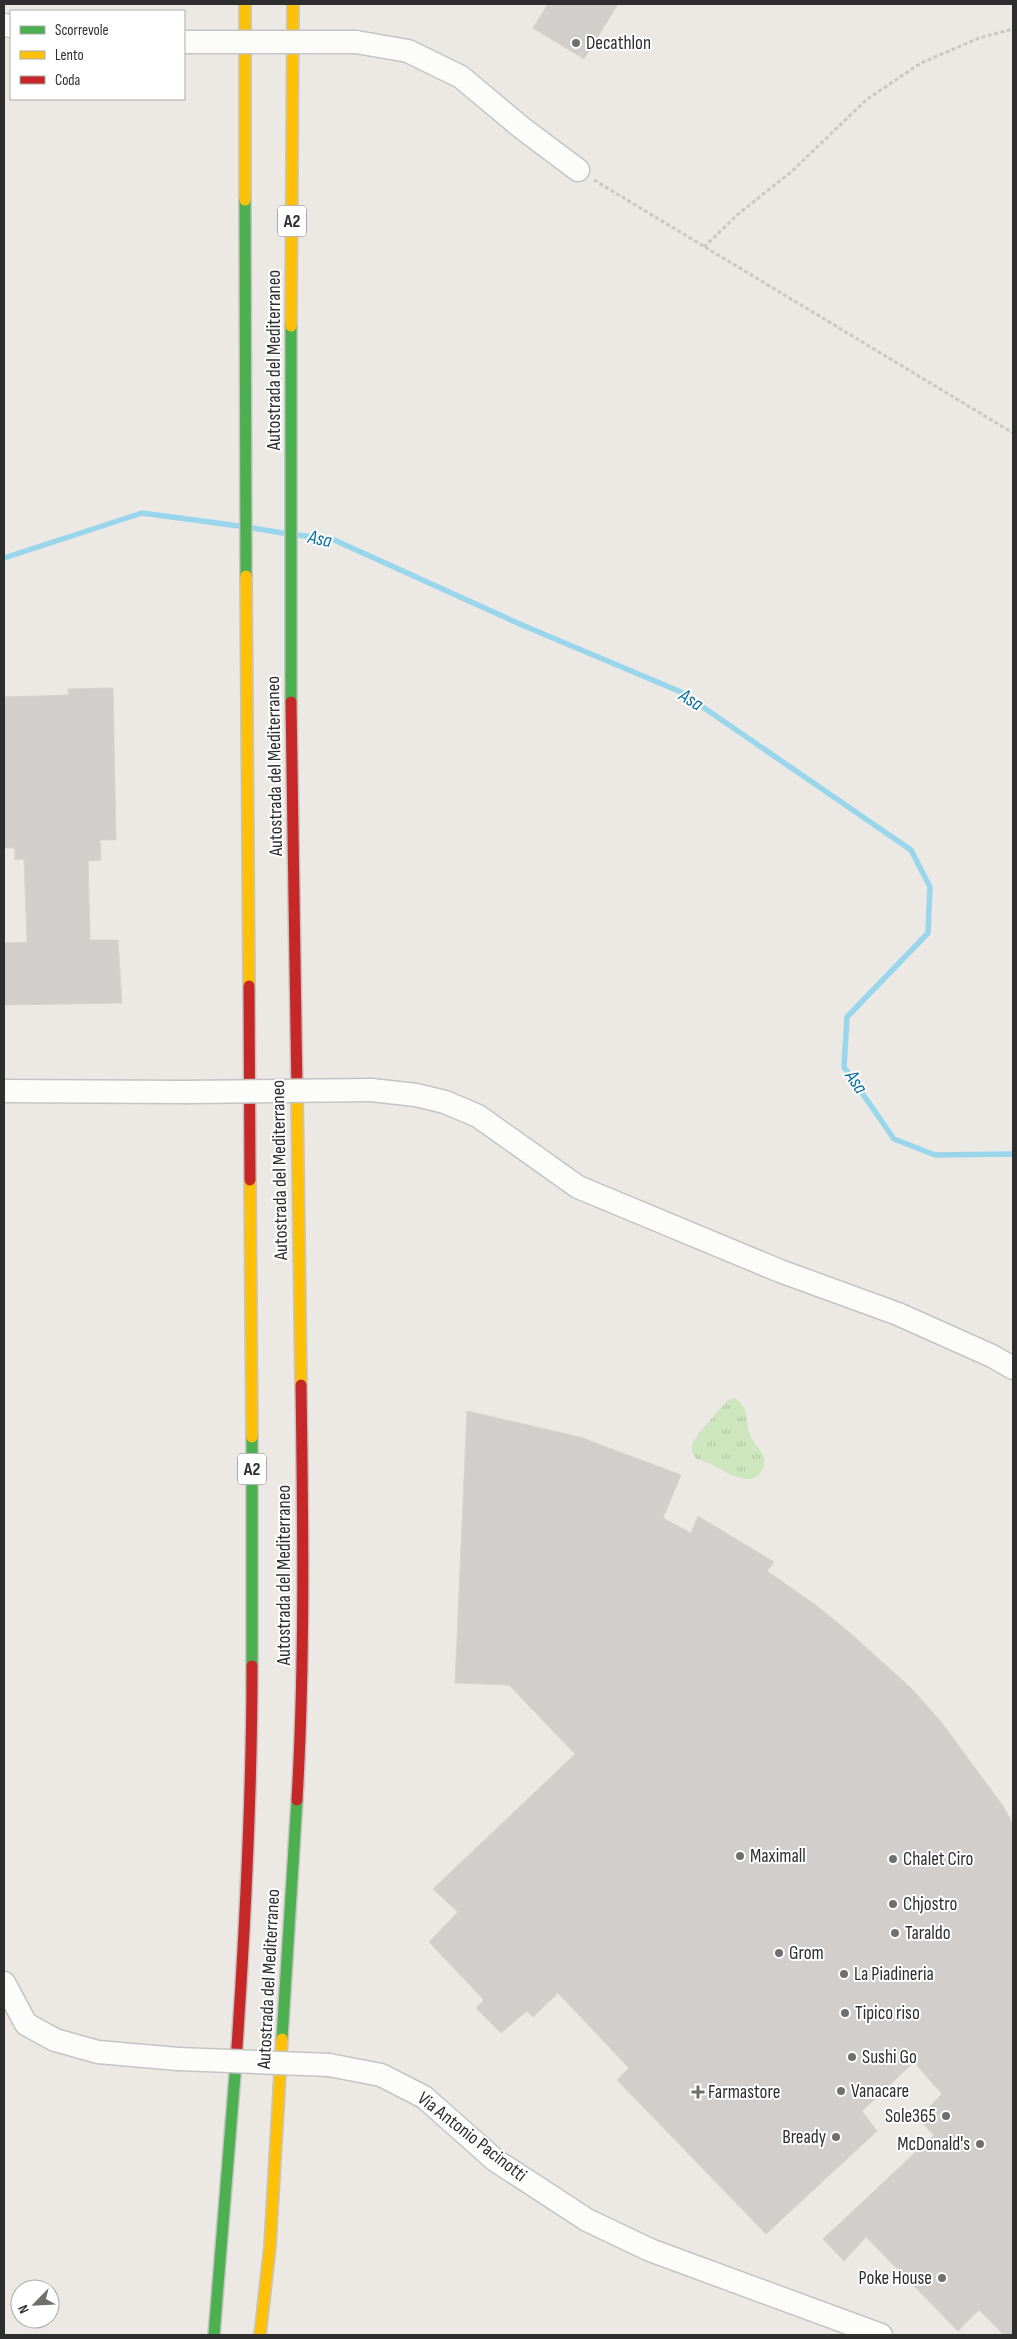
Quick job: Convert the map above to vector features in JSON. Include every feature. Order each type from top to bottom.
[{"type":"highway","name":"Autostrada del Mediterraneo","points":[[214,2335],[223,2242],[243,1958],[252,1747],[253,1534],[245,435],[245,4]]},
{"type":"highway","name":"Autostrada del Mediterraneo","points":[[260,2335],[270,2246],[300,1738],[303,1546],[290,605],[293,4]]},
{"type":"highway","points":[[293,16],[297,4]]},
{"type":"street","points":[[185,42],[356,42],[408,51],[461,77],[522,128],[578,170]]},
{"type":"street","points":[[4,1091],[371,1090],[445,1102],[478,1116],[578,1187],[780,1271],[898,1314],[992,1356],[1013,1368]]},
{"type":"street","name":"Via Antonio Pacinotti","points":[[4,1984],[26,2024],[55,2040],[98,2052],[178,2059],[328,2065],[381,2075],[424,2097],[495,2160],[587,2220],[650,2250],[882,2335]]},
{"type":"path","points":[[703,248],[737,215],[791,172],[866,100],[921,63],[979,38],[1013,30]]},
{"type":"path","points":[[578,170],[703,248],[1013,434]]},
{"type":"green space","points":[[735,1398],[745,1410],[750,1435],[765,1462],[760,1474],[755,1478],[748,1479],[734,1476],[697,1459],[692,1451],[692,1445],[702,1430],[728,1400]]},
{"type":"building","name":"Decathlon","points":[[548,4],[618,4],[584,59],[533,28]]},
{"type":"building","points":[[113,688],[116,840],[100,840],[101,860],[88,861],[90,940],[118,940],[122,1003],[4,1005],[4,943],[27,942],[24,859],[15,860],[15,848],[4,848],[4,697],[69,695],[68,689]]},
{"type":"building","name":"Maximall","points":[[467,1411],[580,1437],[681,1475],[663,1518],[691,1533],[698,1516],[774,1562],[767,1571],[817,1606],[849,1632],[911,1688],[942,1723],[1003,1806],[1013,1824],[1013,2335],[1004,2335],[979,2310],[958,2331],[866,2237],[844,2261],[823,2239],[934,2135],[918,2118],[942,2094],[914,2062],[862,2111],[877,2131],[766,2234],[617,2080],[629,2068],[558,1993],[533,2017],[527,2011],[501,2033],[476,2008],[484,2000],[429,1942],[458,1912],[433,1889],[575,1754],[509,1685],[455,1683]]},
{"type":"waterway","name":"Asa","points":[[4,558],[142,513],[239,526]]},
{"type":"waterway","name":"Asa","points":[[253,528],[283,533]]},
{"type":"waterway","name":"Asa","points":[[297,535],[332,539],[522,625],[681,692],[911,850],[930,887],[928,933],[847,1017],[844,1067],[894,1139],[935,1155],[1013,1154]]},
{"type":"traffic: fast","points":[[245,200],[246,576]]},
{"type":"traffic: fast","points":[[291,326],[291,702]]},
{"type":"traffic: fast","points":[[252,1437],[252,1666]]},
{"type":"traffic: fast","points":[[282,2039],[297,1800]]},
{"type":"traffic: fast","points":[[214,2335],[236,2062]]},
{"type":"traffic: slow","points":[[245,4],[245,200]]},
{"type":"traffic: slow","points":[[291,326],[293,4]]},
{"type":"traffic: slow","points":[[246,576],[249,986]]},
{"type":"traffic: slow","points":[[297,1092],[301,1385]]},
{"type":"traffic: slow","points":[[250,1180],[252,1437]]},
{"type":"traffic: slow","points":[[260,2335],[270,2246],[282,2039]]},
{"type":"traffic: jam","points":[[291,702],[297,1092]]},
{"type":"traffic: jam","points":[[249,986],[250,1180]]},
{"type":"traffic: jam","points":[[297,1800],[300,1748],[303,1541],[301,1385]]},
{"type":"traffic: jam","points":[[236,2062],[247,1864],[252,1666]]},
{"type":"place","name":"Decathlon","points":[[576,43]]},
{"type":"place","name":"Maximall","points":[[740,1856]]},
{"type":"place","name":"Chalet Ciro","points":[[893,1859]]},
{"type":"place","name":"Chjostro","points":[[893,1904]]},
{"type":"place","name":"Taraldo","points":[[895,1933]]},
{"type":"place","name":"Grom","points":[[779,1953]]},
{"type":"place","name":"La Piadineria","points":[[844,1974]]},
{"type":"place","name":"Tipico riso","points":[[845,2013]]},
{"type":"place","name":"Sushi Go","points":[[852,2057]]},
{"type":"place","name":"Vanacare","points":[[841,2091]]},
{"type":"place","name":"Farmastore","points":[[698,2092]]},
{"type":"place","name":"Sole365","points":[[946,2116]]},
{"type":"place","name":"Bready","points":[[836,2137]]},
{"type":"place","name":"McDonald's","points":[[980,2144]]},
{"type":"place","name":"Poke House","points":[[942,2278]]}]
